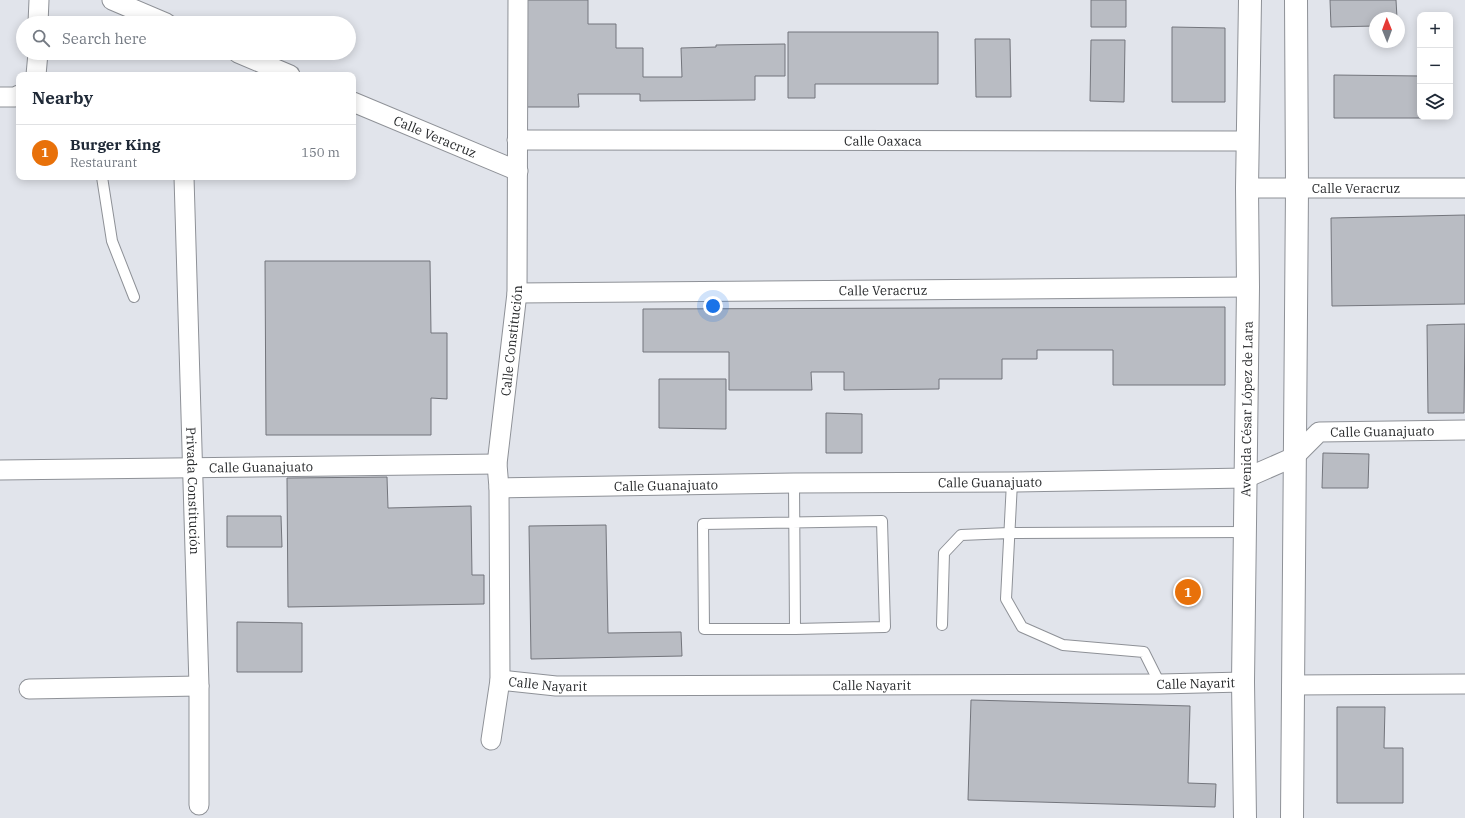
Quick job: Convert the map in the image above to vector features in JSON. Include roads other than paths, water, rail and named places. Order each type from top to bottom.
[{"type":"main road","name":"Avenida César López de Lara","points":[[1244,818],[1243,682],[1246,532],[1250,0]]},
{"type":"main road","points":[[1292,818],[1297,189],[1296,0]]},
{"type":"street","points":[[38,0],[38,16]]},
{"type":"street","points":[[112,0],[150,16]]},
{"type":"street","name":"Calle Constitución","points":[[500,680],[499,488],[497,464],[517,293],[518,0]]},
{"type":"street","points":[[36,72],[37,60]]},
{"type":"street","points":[[255,60],[283,72]]},
{"type":"street","points":[[0,97],[16,96]]},
{"type":"street","name":"Calle Veracruz","points":[[356,103],[518,171]]},
{"type":"street","name":"Calle Oaxaca","points":[[518,140],[1248,141]]},
{"type":"street","name":"Privada Constitución","points":[[184,180],[199,686],[199,805]]},
{"type":"street","name":"Calle Veracruz","points":[[1248,188],[1465,188]]},
{"type":"street","name":"Calle Veracruz","points":[[517,293],[1248,288]]},
{"type":"street","name":"Calle Guanajuato","points":[[499,488],[1246,478],[1294,457],[1318,432],[1465,430]]},
{"type":"street","name":"Calle Guanajuato","points":[[0,470],[497,464]]},
{"type":"street","points":[[491,740],[500,680]]},
{"type":"street","name":"Calle Nayarit","points":[[500,680],[556,686],[1160,684],[1243,682]]},
{"type":"street","points":[[1292,685],[1465,684]]},
{"type":"street","points":[[28,689],[199,686]]},
{"type":"lane","points":[[102,180],[112,242],[134,298]]},
{"type":"lane","points":[[1012,482],[1006,599],[1022,627],[1063,645],[1144,652],[1160,684]]},
{"type":"lane","points":[[794,483],[795,629]]},
{"type":"lane","points":[[882,521],[885,627],[704,629],[703,524],[794,523],[882,521]]},
{"type":"lane","points":[[942,625],[944,553],[960,535],[1009,533],[1246,532]]},
{"type":"place","name":"Burger King","points":[[1188,592]]}]
